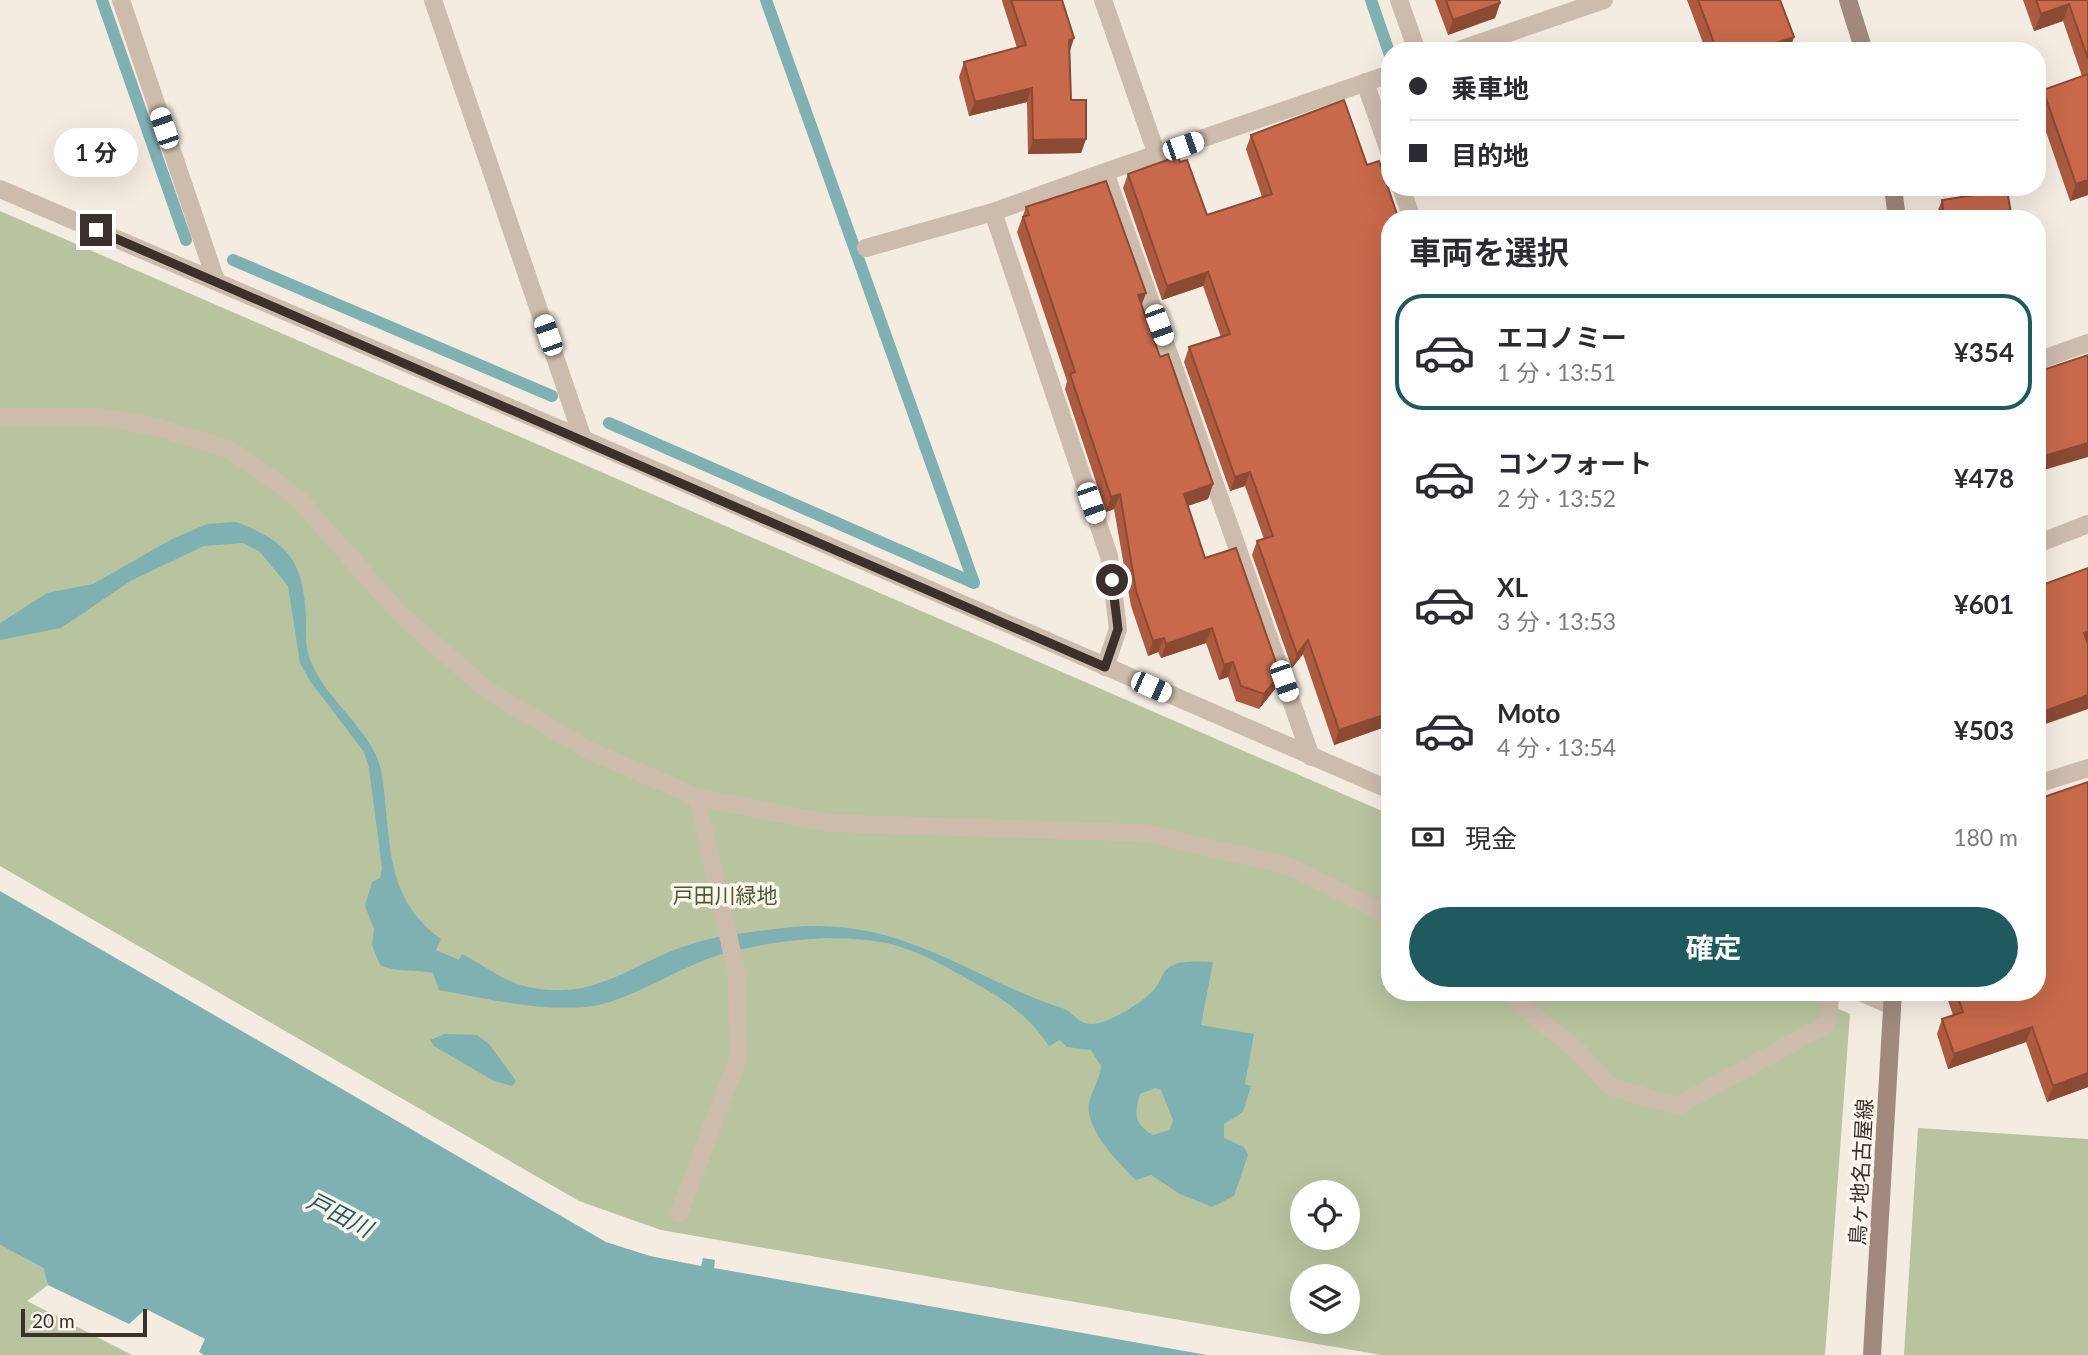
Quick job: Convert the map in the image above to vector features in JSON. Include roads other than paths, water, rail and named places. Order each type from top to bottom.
[{"type":"main road","points":[[1848,0],[1861,42]]},
{"type":"main road","name":"鳥ヶ地名古屋線","points":[[1871,1355],[1893,1001]]},
{"type":"street","points":[[121,0],[216,281]]},
{"type":"street","points":[[433,0],[583,439]]},
{"type":"street","points":[[1103,0],[1157,155]]},
{"type":"street","points":[[1399,0],[1414,42]]},
{"type":"street","points":[[1483,42],[1604,0]]},
{"type":"street","points":[[866,248],[993,212],[1381,77]]},
{"type":"street","points":[[1365,82],[1381,128]]},
{"type":"street","points":[[1105,172],[1311,757]]},
{"type":"street","points":[[0,189],[1381,786]]},
{"type":"street","points":[[993,212],[1109,556],[1118,629],[1105,667]]},
{"type":"street","points":[[2046,358],[2088,343]]},
{"type":"street","points":[[0,417],[100,418],[157,427],[231,450],[298,498],[399,613],[488,691],[587,750],[697,797],[828,823],[1144,833],[1289,866],[1381,912]]},
{"type":"street","points":[[2046,540],[2088,524]]},
{"type":"street","points":[[2046,781],[2088,768]]},
{"type":"street","points":[[679,1214],[738,1058],[737,975],[697,797]]},
{"type":"street","points":[[1516,1001],[1578,1051],[1611,1087],[1677,1106],[1827,1024],[1830,1001]]},
{"type":"water","points":[[236,522],[254,529],[280,546],[296,567],[304,597],[306,639],[313,667],[376,755],[382,778],[396,878],[412,910],[424,925],[441,939],[436,950],[459,960],[462,954],[520,985],[552,990],[593,985],[688,945],[739,933],[792,927],[832,927],[868,931],[932,952],[1062,1008],[1088,1024],[1100,1023],[1118,1016],[1144,999],[1156,987],[1165,971],[1172,966],[1189,962],[1213,962],[1201,1025],[1254,1034],[1245,1084],[1251,1086],[1243,1112],[1224,1124],[1224,1138],[1244,1147],[1248,1155],[1234,1196],[1212,1207],[1180,1194],[1151,1175],[1136,1180],[1104,1145],[1092,1123],[1089,1103],[1101,1066],[1091,1050],[1067,1047],[1060,1040],[1049,1046],[1024,1017],[995,995],[929,958],[893,945],[861,939],[821,938],[758,946],[703,961],[619,999],[586,1007],[568,1008],[512,1003],[439,990],[433,973],[380,965],[372,945],[374,929],[365,906],[372,882],[380,878],[382,868],[369,768],[364,752],[310,681],[300,663],[288,586],[260,552],[243,543],[204,546],[132,580],[61,628],[0,640],[0,623],[47,593],[93,584],[172,539],[207,524]],"holes":[[[1155,1088],[1161,1090],[1173,1120],[1170,1130],[1153,1135],[1139,1122],[1137,1107],[1140,1094]]]},
{"type":"water","name":"戸田川","points":[[0,891],[606,1242],[650,1256],[701,1266],[703,1258],[715,1260],[714,1268],[1207,1355],[204,1355],[199,1352],[205,1339],[146,1309],[129,1324],[48,1285],[43,1268],[0,1245]]},
{"type":"water","points":[[445,1034],[477,1035],[489,1044],[516,1081],[512,1086],[494,1081],[434,1046],[430,1040]]},
{"type":"waterway","points":[[102,0],[186,240]]},
{"type":"waterway","points":[[609,423],[974,583],[766,0]]},
{"type":"waterway","points":[[1371,0],[1386,42]]},
{"type":"waterway","points":[[233,260],[552,396]]},
{"type":"park label","name":"戸田川緑地","points":[[725,894]]}]
